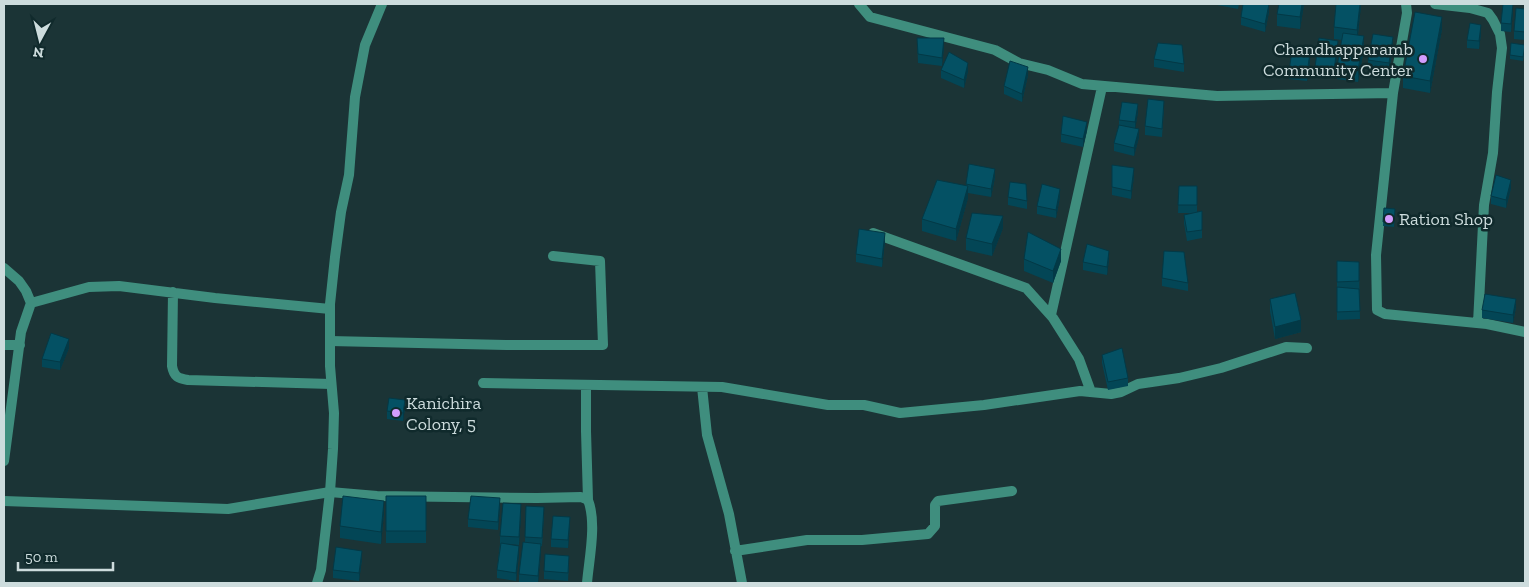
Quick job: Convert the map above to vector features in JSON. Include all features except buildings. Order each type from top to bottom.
[{"type":"street","points":[[318,583],[330,492],[334,413],[330,309],[341,212],[350,175],[355,97],[365,45],[382,4]]},
{"type":"street","points":[[859,4],[870,17],[995,50],[1019,62],[1048,70],[1082,84],[1217,96],[1393,93]]},
{"type":"street","points":[[1406,4],[1408,13],[1393,93],[1376,255],[1377,310],[1385,314],[1478,323],[1525,332]]},
{"type":"street","points":[[1435,4],[1470,8],[1488,13],[1500,34],[1502,48],[1493,153],[1484,205],[1478,323]]},
{"type":"street","points":[[1051,315],[1102,86]]},
{"type":"street","points":[[872,233],[1026,288],[1051,315],[1079,359],[1091,392]]},
{"type":"street","points":[[330,341],[603,345],[600,261],[553,256]]},
{"type":"street","points":[[4,268],[23,286],[31,303],[21,332],[4,461]]},
{"type":"street","points":[[31,303],[89,287],[119,286],[330,309]]},
{"type":"street","points":[[173,292],[172,366],[173,373],[177,378],[188,380],[332,384]]},
{"type":"street","points":[[4,345],[20,345]]},
{"type":"street","points":[[483,383],[722,387],[828,405],[864,405],[900,412],[984,404],[1080,391],[1111,394],[1121,392],[1138,384],[1179,378],[1222,368],[1286,348],[1307,348]]},
{"type":"street","points":[[586,385],[588,500],[591,508],[592,524],[587,583]]},
{"type":"street","points":[[702,387],[707,435],[729,514],[742,583]]},
{"type":"street","points":[[735,550],[808,540],[862,540],[928,534],[935,526],[935,505],[938,501],[1012,491]]},
{"type":"street","points":[[4,502],[228,509],[330,492],[377,496],[581,497],[588,500]]},
{"type":"place","name":"Chandhapparamb Community Center","points":[[1423,59]]},
{"type":"place","name":"Ration Shop","points":[[1389,219]]},
{"type":"place","name":"Kanichira Colony, 5","points":[[396,413]]}]
